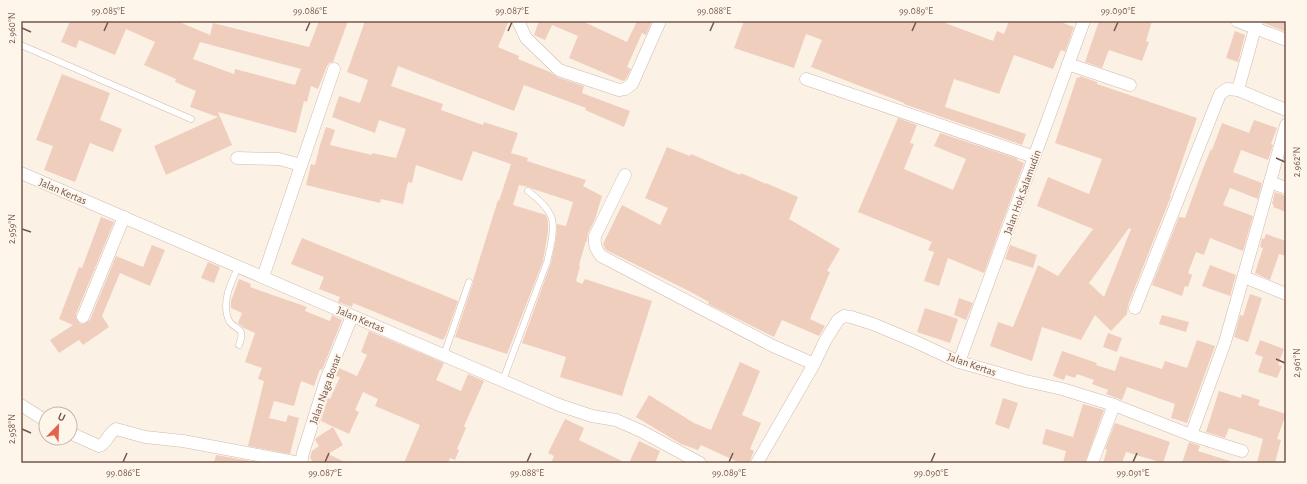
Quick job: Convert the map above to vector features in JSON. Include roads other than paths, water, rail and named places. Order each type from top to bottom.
[{"type":"street","points":[[518,21],[526,38],[559,70],[619,90],[626,89],[632,84],[660,21]]},
{"type":"street","name":"Jalan Hok Salamudin","points":[[959,362],[1084,21]]},
{"type":"street","points":[[1236,21],[1256,24],[1286,40]]},
{"type":"street","points":[[1238,90],[1256,24]]},
{"type":"street","points":[[1068,64],[1130,85]]},
{"type":"street","points":[[263,277],[334,69]]},
{"type":"street","points":[[806,79],[1034,157]]},
{"type":"street","points":[[1135,308],[1220,94],[1227,89],[1238,90],[1286,110]]},
{"type":"street","points":[[1191,435],[1225,342],[1286,125]]},
{"type":"street","points":[[237,158],[279,159],[301,165]]},
{"type":"street","name":"Jalan Kertas","points":[[21,173],[559,405],[592,416],[616,420],[641,430],[700,463]]},
{"type":"street","points":[[625,174],[595,236],[595,248],[601,256],[773,346],[814,364]]},
{"type":"street","points":[[1270,182],[1286,188]]},
{"type":"street","points":[[83,317],[124,217]]},
{"type":"street","points":[[1244,277],[1286,294]]},
{"type":"street","name":"Jalan Naga Bonar","points":[[301,463],[326,380],[352,316]]},
{"type":"street","name":"Jalan Kertas","points":[[757,463],[814,364],[825,340],[838,320],[844,316],[873,324],[959,362],[1026,381],[1062,389],[1114,405],[1191,435],[1242,451]]},
{"type":"street","points":[[21,405],[38,416]]},
{"type":"street","points":[[1092,463],[1114,405]]},
{"type":"street","points":[[78,437],[99,446],[103,445],[116,429],[145,437],[183,441],[301,463]]},
{"type":"lane","points":[[21,45],[191,119]]},
{"type":"lane","points":[[503,380],[547,262],[551,247],[553,220],[551,214],[528,191]]},
{"type":"lane","points":[[238,267],[228,292],[226,314],[228,321],[240,329],[242,337],[239,345]]},
{"type":"lane","points":[[444,355],[469,282]]}]
